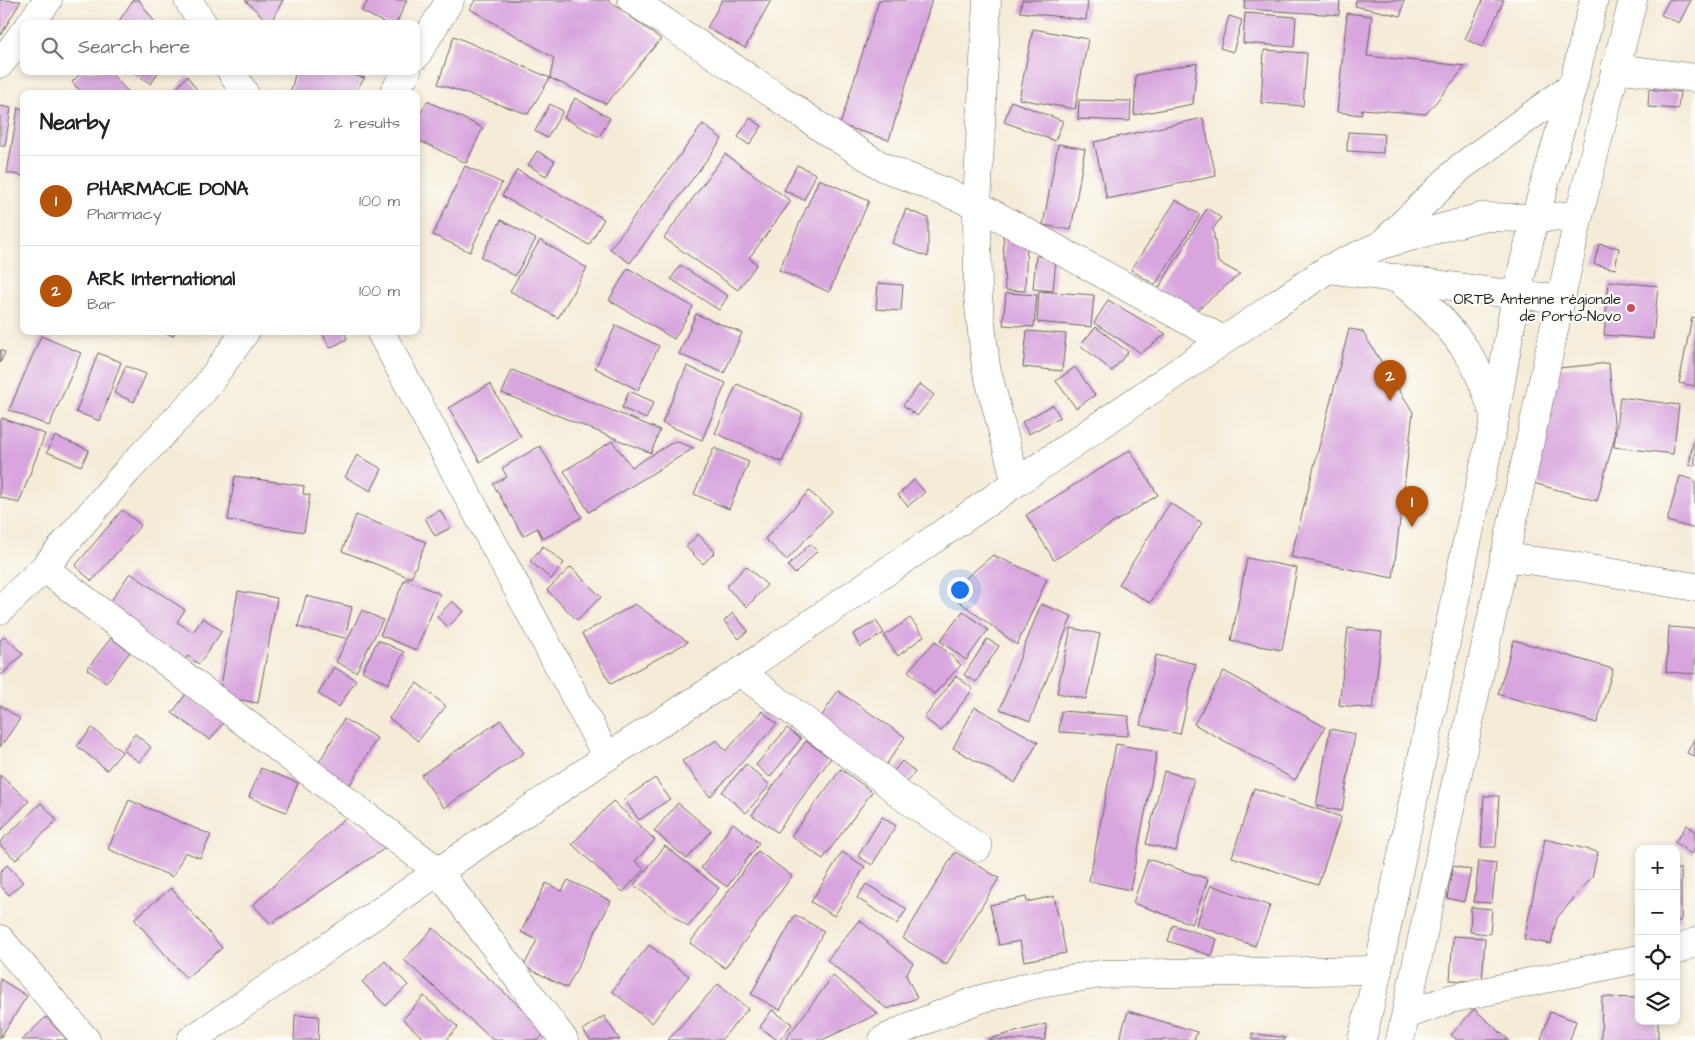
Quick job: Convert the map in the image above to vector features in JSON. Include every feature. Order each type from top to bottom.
[{"type":"main road","points":[[33,20],[48,0]]},
{"type":"main road","points":[[188,0],[200,20]]},
{"type":"main road","points":[[420,49],[450,0]]},
{"type":"main road","points":[[632,0],[826,131],[883,166],[977,205],[1223,340]]},
{"type":"main road","points":[[987,0],[977,205],[978,297],[986,367],[1016,483]]},
{"type":"main road","points":[[1362,1040],[1465,551],[1496,417],[1516,295],[1594,0]]},
{"type":"main road","points":[[1403,1027],[1580,215],[1633,0]]},
{"type":"main road","points":[[0,64],[20,37]]},
{"type":"main road","points":[[1615,68],[1695,78]]},
{"type":"main road","points":[[233,75],[243,90]]},
{"type":"main road","points":[[395,90],[405,75]]},
{"type":"main road","points":[[1382,245],[1460,167],[1572,85]]},
{"type":"main road","points":[[191,1040],[608,756],[740,672],[1328,268],[1382,245],[1481,217],[1535,218],[1580,215]]},
{"type":"main road","points":[[1328,268],[1516,295],[1562,298]]},
{"type":"main road","points":[[1397,278],[1432,309],[1452,331],[1472,361],[1496,417]]},
{"type":"main road","points":[[0,610],[44,568],[128,470],[203,391],[243,335]]},
{"type":"main road","points":[[382,335],[608,756]]},
{"type":"main road","points":[[1504,557],[1567,565],[1695,587]]},
{"type":"main road","points":[[44,568],[438,871],[564,1040]]},
{"type":"main road","points":[[740,672],[885,781],[902,796],[978,847]]},
{"type":"main road","points":[[0,939],[86,1040]]},
{"type":"main road","points":[[1403,1027],[1450,999],[1635,959]]},
{"type":"main road","points":[[883,1040],[911,1026],[976,1000],[1034,985],[1101,974],[1378,970]]},
{"type":"building","points":[[0,0],[21,1],[0,36]]},
{"type":"building","points":[[133,0],[139,0],[153,20],[120,20]]},
{"type":"building","points":[[245,0],[283,0],[272,20],[266,20]]},
{"type":"building","points":[[369,0],[407,0],[398,20],[379,20],[361,11]]},
{"type":"building","points":[[475,0],[608,0],[661,39],[606,104],[550,78],[554,58],[470,9]]},
{"type":"building","points":[[722,0],[771,0],[745,48],[707,28]]},
{"type":"building","points":[[879,0],[932,0],[889,140],[840,125]]},
{"type":"building","points":[[1022,0],[1088,0],[1086,20],[1020,12]]},
{"type":"building","points":[[1245,0],[1340,0],[1339,15],[1244,9]]},
{"type":"building","points":[[1356,0],[1404,0],[1401,16],[1355,6]]},
{"type":"building","points":[[1483,0],[1504,0],[1482,47],[1465,39]]},
{"type":"building","points":[[1669,0],[1691,0],[1679,23],[1661,15]]},
{"type":"building","points":[[1245,13],[1296,17],[1294,47],[1243,43]]},
{"type":"building","points":[[1347,13],[1372,16],[1367,56],[1466,66],[1426,114],[1362,109],[1361,115],[1337,112]]},
{"type":"building","points":[[1229,16],[1242,20],[1233,52],[1220,48]]},
{"type":"building","points":[[1033,29],[1088,39],[1075,109],[1019,99]]},
{"type":"building","points":[[454,36],[550,78],[528,114],[438,84]]},
{"type":"building","points":[[1264,50],[1307,53],[1303,106],[1261,103]]},
{"type":"building","points":[[1197,63],[1193,104],[1134,115],[1136,75]]},
{"type":"building","points":[[79,75],[113,75],[126,90],[79,90],[72,82]]},
{"type":"building","points":[[137,75],[157,75],[151,84]]},
{"type":"building","points":[[295,75],[354,75],[365,78],[356,90],[291,90]]},
{"type":"building","points":[[187,76],[197,90],[175,90]]},
{"type":"building","points":[[1649,89],[1680,92],[1678,109],[1648,107]]},
{"type":"building","points":[[575,98],[610,118],[599,137],[564,118]]},
{"type":"building","points":[[1079,100],[1131,101],[1130,121],[1078,119]]},
{"type":"building","points":[[427,101],[483,128],[466,163],[420,141],[420,114]]},
{"type":"building","points":[[1011,101],[1063,121],[1055,141],[1004,122]]},
{"type":"building","points":[[550,104],[563,111],[547,138],[535,131]]},
{"type":"building","points":[[0,106],[11,108],[5,146],[0,146]]},
{"type":"building","points":[[18,108],[20,108],[20,175],[7,173]]},
{"type":"building","points":[[750,118],[762,126],[749,145],[738,137]]},
{"type":"building","points":[[1203,118],[1216,176],[1107,199],[1094,142]]},
{"type":"building","points":[[703,124],[722,139],[630,263],[610,249]]},
{"type":"building","points":[[1348,132],[1384,134],[1383,153],[1347,151]]},
{"type":"building","points":[[1058,144],[1085,149],[1071,230],[1043,225]]},
{"type":"building","points":[[537,151],[555,161],[546,176],[528,165]]},
{"type":"building","points":[[725,154],[791,201],[749,258],[757,264],[738,290],[664,238]]},
{"type":"building","points":[[797,165],[816,174],[804,200],[784,190]]},
{"type":"building","points":[[465,166],[502,183],[470,252],[433,235]]},
{"type":"building","points":[[517,170],[604,219],[589,245],[502,196]]},
{"type":"building","points":[[819,179],[869,201],[829,292],[779,270]]},
{"type":"building","points":[[1176,200],[1200,215],[1155,285],[1131,270]]},
{"type":"building","points":[[1207,208],[1221,218],[1213,229],[1218,262],[1240,274],[1196,311],[1157,291]]},
{"type":"building","points":[[906,209],[928,218],[928,257],[892,243]]},
{"type":"building","points":[[501,220],[536,239],[515,276],[481,257]]},
{"type":"building","points":[[1003,232],[1027,244],[1025,291],[1005,290]]},
{"type":"building","points":[[540,240],[587,268],[558,318],[510,291]]},
{"type":"building","points":[[1599,244],[1619,248],[1615,269],[1594,264]]},
{"type":"building","points":[[1036,256],[1056,258],[1053,291],[1033,289]]},
{"type":"building","points":[[680,265],[728,296],[719,310],[671,279]]},
{"type":"building","points":[[628,268],[693,307],[674,339],[609,300]]},
{"type":"building","points":[[1609,281],[1658,286],[1653,339],[1604,335]]},
{"type":"building","points":[[878,283],[903,285],[901,311],[876,309]]},
{"type":"building","points":[[1039,291],[1094,295],[1091,327],[1037,322]]},
{"type":"building","points":[[1006,293],[1037,295],[1034,327],[1003,325]]},
{"type":"building","points":[[1108,300],[1166,334],[1141,353],[1094,323]]},
{"type":"building","points":[[696,314],[742,333],[724,373],[679,354]]},
{"type":"building","points":[[1692,317],[1695,318],[1695,386],[1679,383]]},
{"type":"building","points":[[616,325],[659,346],[638,390],[595,368]]},
{"type":"building","points":[[1096,327],[1128,352],[1112,371],[1080,345]]},
{"type":"building","points":[[1349,329],[1362,331],[1413,412],[1393,578],[1291,557]]},
{"type":"building","points":[[1027,331],[1066,334],[1062,371],[1023,367]]},
{"type":"building","points":[[323,335],[346,335],[347,339],[330,348]]},
{"type":"building","points":[[41,336],[81,353],[49,426],[9,410]]},
{"type":"building","points":[[0,350],[5,352],[0,363]]},
{"type":"building","points":[[98,353],[121,362],[100,421],[76,412]]},
{"type":"building","points":[[1609,363],[1615,436],[1597,501],[1526,481],[1559,368]]},
{"type":"building","points":[[126,366],[146,374],[134,402],[114,393]]},
{"type":"building","points":[[687,366],[726,383],[702,440],[662,423]]},
{"type":"building","points":[[1075,367],[1095,395],[1076,408],[1056,381]]},
{"type":"building","points":[[512,370],[660,430],[651,453],[502,393]]},
{"type":"building","points":[[490,384],[521,437],[480,462],[449,408]]},
{"type":"building","points":[[737,384],[803,413],[782,462],[715,433]]},
{"type":"building","points":[[920,384],[934,395],[917,416],[903,405]]},
{"type":"building","points":[[629,391],[654,402],[646,419],[622,408]]},
{"type":"building","points":[[1620,397],[1679,405],[1673,454],[1614,447]]},
{"type":"building","points":[[1053,405],[1060,417],[1029,434],[1022,422]]},
{"type":"building","points":[[2,418],[45,434],[19,503],[0,497],[0,422]]},
{"type":"building","points":[[55,436],[89,450],[81,466],[47,452]]},
{"type":"building","points":[[1695,437],[1695,466],[1689,465]]},
{"type":"building","points":[[612,441],[632,467],[675,441],[694,448],[589,512],[564,471]]},
{"type":"building","points":[[540,446],[582,517],[543,539],[537,528],[523,536],[493,484],[507,477],[502,468]]},
{"type":"building","points":[[714,448],[749,462],[729,509],[694,494]]},
{"type":"building","points":[[1130,450],[1158,495],[1054,560],[1026,515]]},
{"type":"building","points":[[357,455],[382,469],[371,491],[345,477]]},
{"type":"building","points":[[235,476],[304,486],[303,494],[310,495],[304,532],[228,520]]},
{"type":"building","points":[[1680,476],[1695,480],[1695,529],[1667,521]]},
{"type":"building","points":[[914,480],[925,492],[908,506],[898,495]]},
{"type":"building","points":[[809,491],[832,511],[787,560],[765,539]]},
{"type":"building","points":[[1170,503],[1202,523],[1150,603],[1119,584]]},
{"type":"building","points":[[122,510],[141,525],[92,581],[75,566]]},
{"type":"building","points":[[440,510],[450,528],[435,536],[425,518]]},
{"type":"building","points":[[356,515],[426,542],[411,578],[342,551]]},
{"type":"building","points":[[698,534],[715,552],[703,564],[686,547]]},
{"type":"building","points":[[810,544],[817,551],[795,574],[788,566]]},
{"type":"building","points":[[543,546],[564,563],[551,579],[530,561]]},
{"type":"building","points":[[993,555],[1047,579],[1017,645],[948,593]]},
{"type":"building","points":[[1247,558],[1297,568],[1282,650],[1231,641]]},
{"type":"building","points":[[746,566],[767,585],[747,607],[726,587]]},
{"type":"building","points":[[571,567],[601,597],[577,620],[547,590]]},
{"type":"building","points":[[130,573],[185,610],[177,622],[193,632],[203,618],[222,631],[199,664],[188,656],[184,661],[106,608]]},
{"type":"building","points":[[405,579],[440,594],[416,650],[380,635]]},
{"type":"building","points":[[238,591],[277,598],[258,703],[219,696]]},
{"type":"building","points":[[306,596],[352,607],[345,638],[298,627]]},
{"type":"building","points":[[452,601],[464,611],[448,627],[437,617]]},
{"type":"building","points":[[635,604],[688,642],[611,684],[582,634]]},
{"type":"building","points":[[1041,604],[1072,616],[1030,721],[1000,709]]},
{"type":"building","points":[[362,610],[383,620],[356,672],[336,662]]},
{"type":"building","points":[[963,611],[988,630],[966,660],[940,641]]},
{"type":"building","points":[[733,613],[748,631],[739,639],[724,621]]},
{"type":"building","points":[[910,618],[924,636],[898,656],[884,636]]},
{"type":"building","points":[[876,621],[884,633],[860,647],[853,634]]},
{"type":"building","points":[[1669,627],[1695,629],[1695,674],[1666,672]]},
{"type":"building","points":[[1071,628],[1100,634],[1086,699],[1057,693]]},
{"type":"building","points":[[1348,628],[1382,632],[1373,709],[1339,705]]},
{"type":"building","points":[[4,636],[23,654],[0,676],[0,641]]},
{"type":"building","points":[[111,638],[130,652],[106,683],[87,669]]},
{"type":"building","points":[[987,639],[999,646],[976,682],[964,675]]},
{"type":"building","points":[[378,640],[404,652],[388,684],[362,671]]},
{"type":"building","points":[[1514,640],[1613,669],[1597,723],[1498,694]]},
{"type":"building","points":[[935,641],[961,665],[934,694],[908,671]]},
{"type":"building","points":[[1156,655],[1196,664],[1180,734],[1140,725]]},
{"type":"building","points":[[334,667],[356,680],[339,707],[318,694]]},
{"type":"building","points":[[1224,671],[1325,727],[1295,780],[1194,724]]},
{"type":"building","points":[[956,676],[973,689],[941,731],[924,718]]},
{"type":"building","points":[[417,683],[446,706],[418,741],[389,718]]},
{"type":"building","points":[[838,691],[905,737],[884,768],[817,723]]},
{"type":"building","points":[[186,694],[224,722],[210,740],[172,713]]},
{"type":"building","points":[[0,705],[20,719],[0,747]]},
{"type":"building","points":[[975,707],[1038,742],[1015,783],[953,748]]},
{"type":"building","points":[[762,711],[777,724],[710,797],[682,761],[717,740],[726,751]]},
{"type":"building","points":[[1061,711],[1129,716],[1128,736],[1059,732]]},
{"type":"building","points":[[344,719],[377,738],[350,785],[317,766]]},
{"type":"building","points":[[501,720],[524,753],[444,808],[421,775]]},
{"type":"building","points":[[92,728],[122,752],[107,770],[77,746]]},
{"type":"building","points":[[787,728],[801,739],[770,777],[756,765]]},
{"type":"building","points":[[1330,729],[1355,734],[1342,811],[1316,806]]},
{"type":"building","points":[[135,734],[151,747],[139,762],[123,750]]},
{"type":"building","points":[[1695,737],[1695,757],[1687,753]]},
{"type":"building","points":[[806,741],[831,758],[777,832],[752,815]]},
{"type":"building","points":[[1116,744],[1157,752],[1130,890],[1089,881]]},
{"type":"building","points":[[902,761],[915,772],[906,783],[893,772]]},
{"type":"building","points":[[746,764],[770,785],[746,813],[722,792]]},
{"type":"building","points":[[261,768],[298,783],[286,812],[249,797]]},
{"type":"building","points":[[841,769],[872,792],[823,859],[791,836]]},
{"type":"building","points":[[1164,771],[1194,779],[1176,851],[1146,844]]},
{"type":"building","points":[[0,775],[29,801],[1,830],[0,829]]},
{"type":"building","points":[[655,778],[670,799],[639,820],[624,799]]},
{"type":"building","points":[[1254,788],[1341,817],[1318,885],[1232,857]]},
{"type":"building","points":[[1484,796],[1499,796],[1496,847],[1481,847]]},
{"type":"building","points":[[129,800],[211,835],[200,858],[185,852],[173,877],[108,849]]},
{"type":"building","points":[[613,801],[655,840],[635,861],[644,869],[623,892],[572,844]]},
{"type":"building","points":[[41,803],[57,820],[16,860],[0,845],[0,842]]},
{"type":"building","points":[[678,803],[711,831],[687,859],[654,831]]},
{"type":"building","points":[[347,816],[390,845],[271,924],[253,905]]},
{"type":"building","points":[[882,817],[896,826],[872,865],[858,856]]},
{"type":"building","points":[[733,823],[759,843],[727,887],[701,868]]},
{"type":"building","points":[[1687,825],[1695,831],[1695,849],[1691,854],[1675,842]]},
{"type":"building","points":[[1545,839],[1598,852],[1592,877],[1557,918],[1551,944],[1524,939]]},
{"type":"building","points":[[665,846],[719,888],[688,927],[634,885]]},
{"type":"building","points":[[758,851],[792,876],[725,968],[690,943]]},
{"type":"building","points":[[842,852],[865,867],[834,916],[811,902]]},
{"type":"building","points":[[955,852],[999,878],[946,965],[903,938]]},
{"type":"building","points":[[1148,859],[1208,879],[1192,924],[1133,903]]},
{"type":"building","points":[[1479,861],[1496,863],[1492,903],[1474,902]]},
{"type":"building","points":[[7,865],[23,882],[9,895],[0,885],[0,872]]},
{"type":"building","points":[[1453,866],[1471,870],[1464,902],[1447,898]]},
{"type":"building","points":[[1680,869],[1681,869],[1680,921]]},
{"type":"building","points":[[568,880],[611,901],[567,988],[524,966],[537,940],[521,932],[546,883],[562,891]]},
{"type":"building","points":[[866,884],[907,909],[897,924],[857,898]]},
{"type":"building","points":[[1211,885],[1270,906],[1255,946],[1196,925]]},
{"type":"building","points":[[171,888],[222,948],[186,978],[134,919]]},
{"type":"building","points":[[1054,896],[1066,953],[1024,961],[1020,941],[999,945],[990,905],[1026,897],[1027,902]]},
{"type":"building","points":[[1471,907],[1492,909],[1490,934],[1470,932]]},
{"type":"building","points":[[795,915],[824,931],[780,1010],[751,994]]},
{"type":"building","points":[[859,920],[913,963],[906,975],[917,998],[887,1009],[827,960]]},
{"type":"building","points":[[1173,925],[1217,939],[1212,956],[1168,941]]},
{"type":"building","points":[[433,928],[547,1031],[538,1040],[493,1040],[404,960]]},
{"type":"building","points":[[1453,936],[1485,938],[1482,982],[1450,980]]},
{"type":"building","points":[[649,945],[689,976],[652,1023],[612,991]]},
{"type":"building","points":[[385,961],[408,985],[386,1006],[362,982]]},
{"type":"building","points":[[833,976],[878,1014],[822,1040],[785,1040]]},
{"type":"building","points":[[0,979],[27,996],[0,1038]]},
{"type":"building","points":[[718,984],[748,1009],[721,1040],[668,1040]]},
{"type":"building","points":[[424,996],[458,1027],[446,1040],[425,1040],[403,1019]]},
{"type":"building","points":[[1602,997],[1635,998],[1635,1025],[1658,1025],[1658,1040],[1601,1040]]},
{"type":"building","points":[[1474,1009],[1509,1040],[1457,1040],[1451,1035]]},
{"type":"building","points":[[772,1010],[792,1024],[780,1040],[777,1040],[760,1027]]},
{"type":"building","points":[[1128,1011],[1197,1032],[1194,1040],[1119,1040]]},
{"type":"building","points":[[1550,1012],[1576,1021],[1570,1040],[1541,1040]]},
{"type":"building","points":[[295,1015],[319,1016],[318,1040],[294,1040]]},
{"type":"building","points":[[604,1016],[620,1040],[590,1040],[583,1030]]},
{"type":"building","points":[[46,1017],[67,1040],[22,1040]]},
{"type":"building","points":[[1046,1024],[1045,1040],[988,1040],[988,1039]]},
{"type":"building","points":[[1252,1033],[1285,1038],[1285,1040],[1252,1040]]},
{"type":"place","name":"ORTB Antenne régionale de Porto-Novo","points":[[1631,308]]},
{"type":"place","name":"ARK International","points":[[1390,401]]},
{"type":"place","name":"PHARMACIE DONA","points":[[1412,527]]}]
